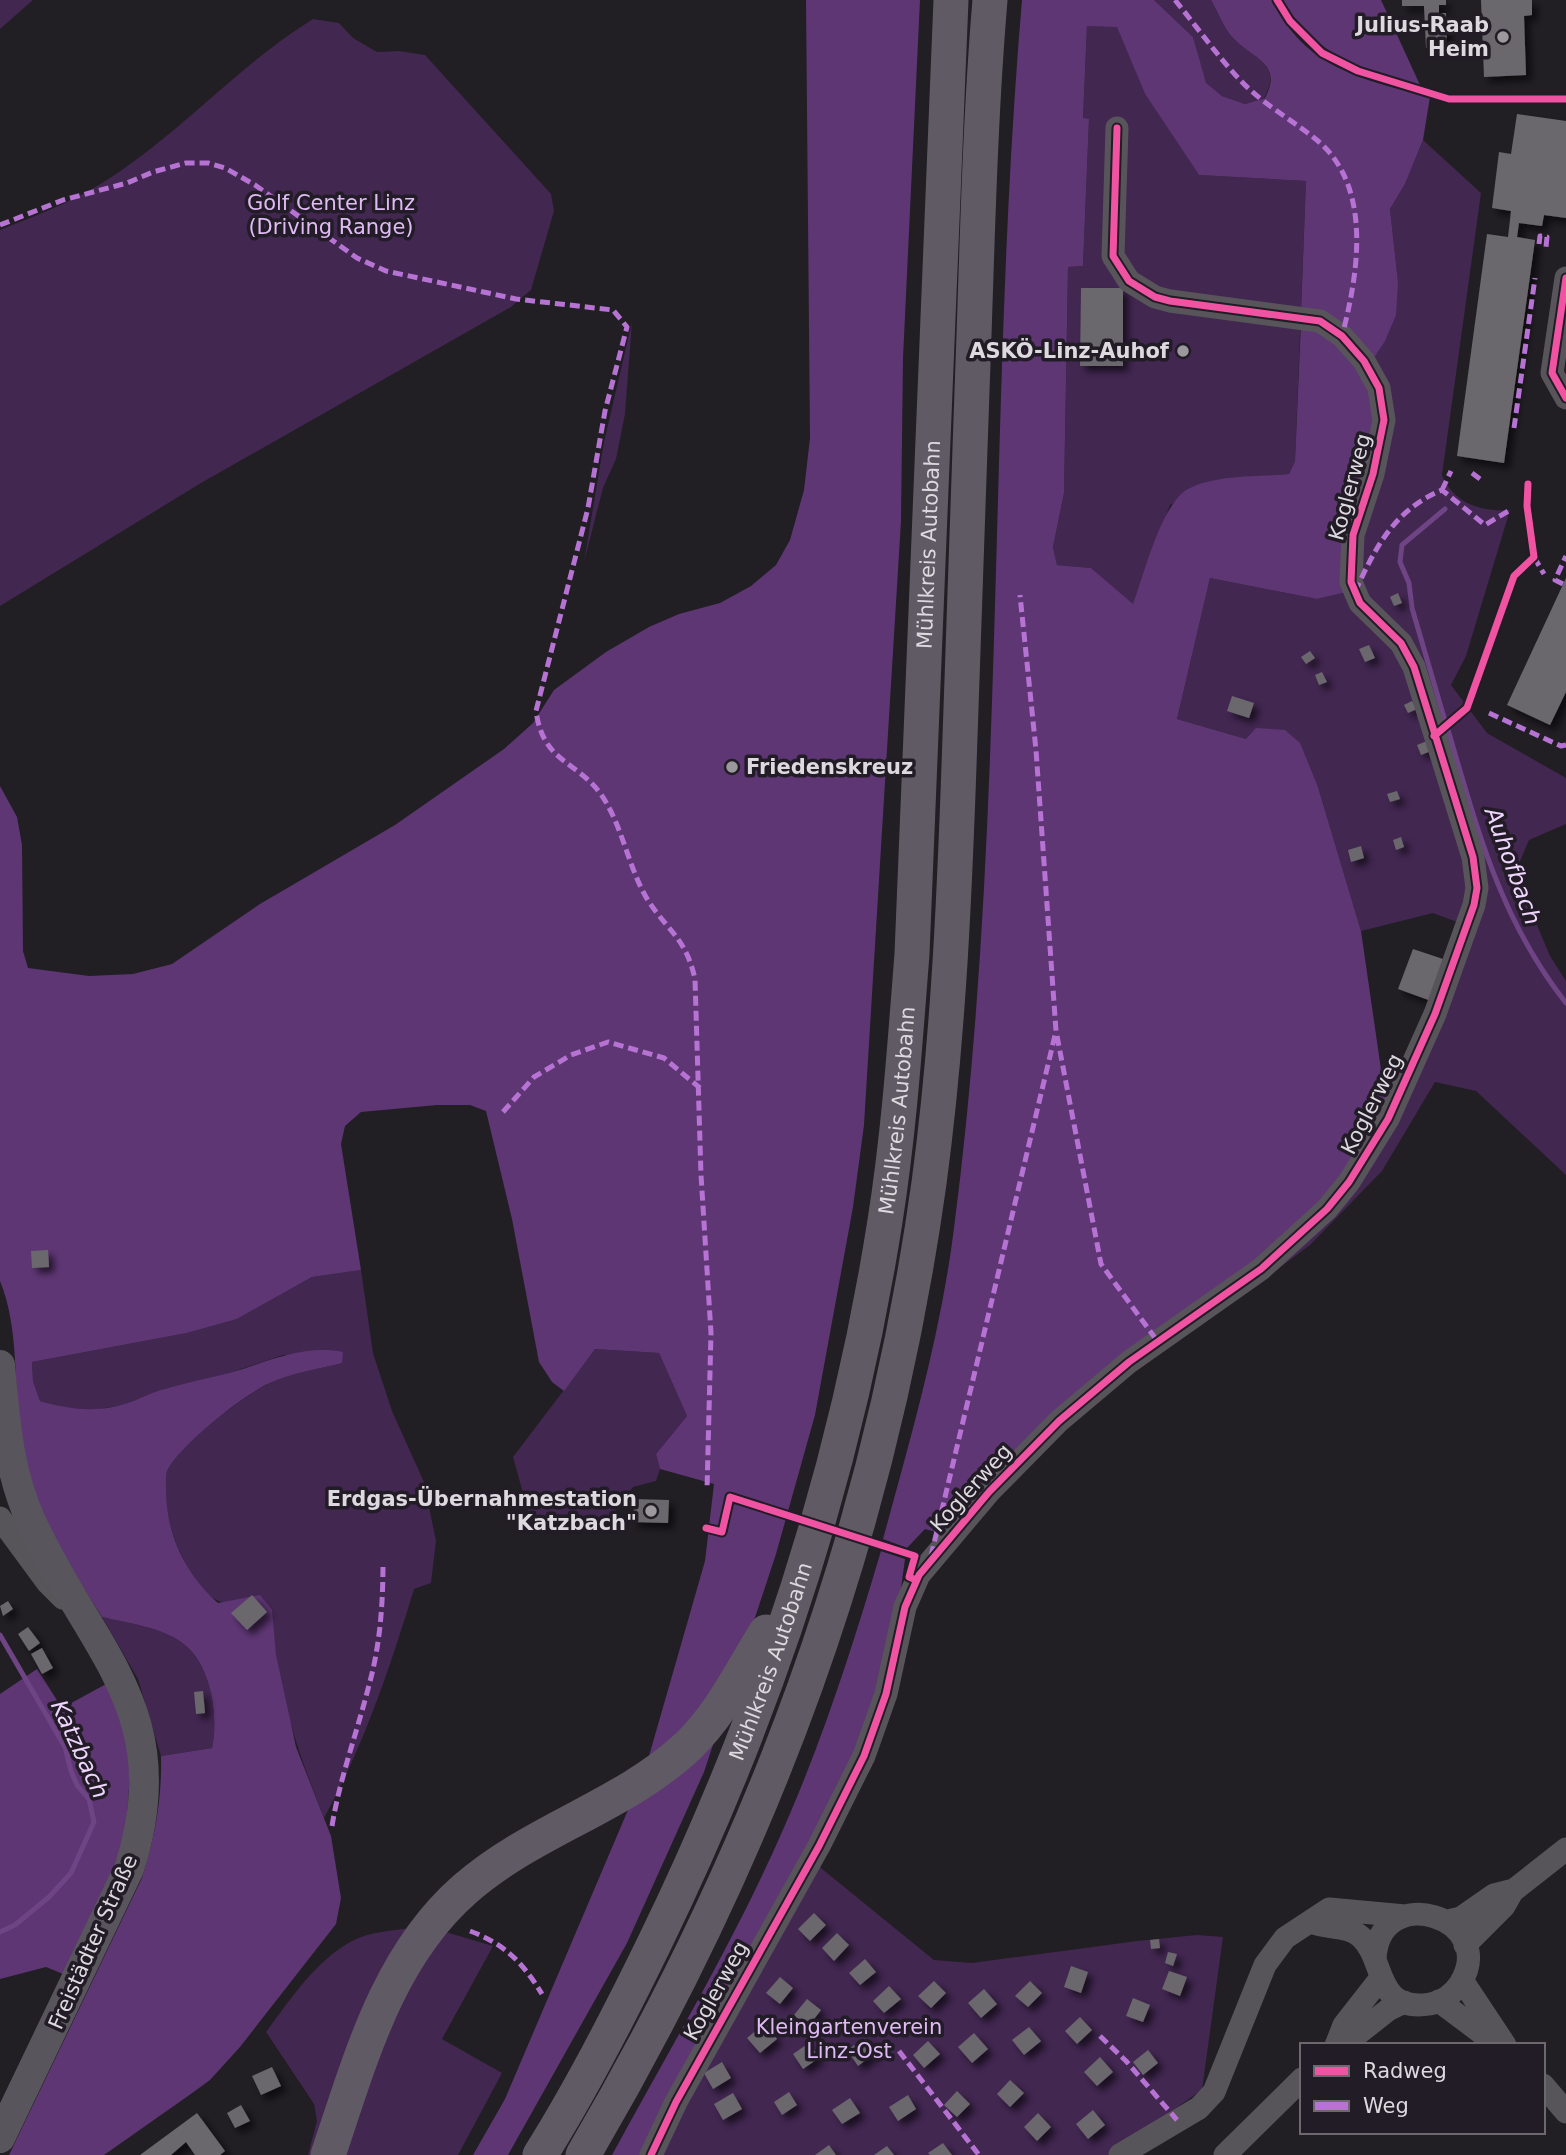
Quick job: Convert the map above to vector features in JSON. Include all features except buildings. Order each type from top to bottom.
[{"type":"highway","name":"Mühlkreis Autobahn","points":[[540,2155],[596,2060],[700,1850],[754,1716],[802,1576],[868,1315],[886,1218],[902,1079],[912,954],[951,0]]},
{"type":"highway","name":"Mühlkreis Autobahn","points":[[583,2155],[637,2061],[741,1853],[786,1744],[827,1627],[860,1517],[889,1404],[910,1299],[930,1169],[951,955],[981,139],[990,0]]},
{"type":"highway","points":[[328,2155],[360,2061],[390,1988],[411,1951],[437,1919],[464,1889],[516,1852],[643,1781],[688,1745],[740,1679],[802,1576]]},
{"type":"highway","points":[[610,2155],[637,2061]]},
{"type":"main road","name":"Freistädter Straße","points":[[0,1365],[9,1453],[17,1487],[48,1554],[87,1621],[135,1715],[145,1764],[145,1810],[129,1869],[0,2138]]},
{"type":"street","name":"Koglerweg","points":[[650,2155],[676,2102],[818,1846],[864,1756],[886,1694],[905,1607],[919,1575],[989,1492],[1068,1413],[1129,1362],[1261,1269],[1327,1209],[1369,1153],[1388,1119],[1436,1014],[1474,905],[1476,888],[1473,857],[1414,667],[1396,638],[1360,603],[1351,582],[1353,535],[1382,436],[1383,405],[1379,388],[1358,354],[1342,336],[1320,321],[1170,301],[1155,297],[1129,281],[1113,256],[1117,128]]},
{"type":"street","points":[[1566,278],[1552,373],[1566,398]]},
{"type":"street","name":"Freistädter Straße","points":[[0,1518],[47,1582],[87,1621]]},
{"type":"street","points":[[1448,1921],[1461,1918],[1494,1895],[1514,1889],[1566,1849]]},
{"type":"street","points":[[1465,1945],[1504,1906],[1514,1889]]},
{"type":"street","points":[[1120,2155],[1208,2100],[1224,2074],[1265,1965],[1285,1938],[1311,1922],[1320,1912],[1336,1909],[1405,1916],[1427,1913],[1448,1921],[1459,1931],[1465,1945],[1467,1966],[1454,1992],[1440,2001],[1420,2005],[1405,2002],[1391,1994],[1357,1934],[1311,1922]]},
{"type":"street","points":[[1337,2043],[1344,2025],[1378,1969],[1381,1936],[1405,1916]]},
{"type":"street","points":[[1462,1980],[1493,2024],[1502,2042]]},
{"type":"street","points":[[1440,2001],[1483,2034],[1502,2042]]},
{"type":"street","points":[[1339,2043],[1355,2036],[1388,2010],[1405,2002]]},
{"type":"street","points":[[1225,2155],[1300,2081]]},
{"type":"street","points":[[1545,2087],[1566,2112]]},
{"type":"green space","points":[[0,0],[33,0],[0,29]]},
{"type":"green space","points":[[1154,0],[1211,0],[1230,35],[1268,70],[1269,87],[1264,98],[1245,104],[1222,96],[1205,83],[1193,37]]},
{"type":"green space","name":"Golf Center Linz (Driving Range)","points":[[313,19],[339,23],[353,38],[377,52],[399,51],[425,55],[551,194],[554,211],[531,290],[511,307],[201,483],[0,606],[0,230],[52,209],[102,183],[156,144],[259,58]]},
{"type":"green space","name":"ASKÖ-Linz-Auhof","points":[[1087,26],[1117,26],[1145,94],[1199,175],[1306,181],[1295,461],[1289,474],[1213,481],[1170,505],[1133,605],[1091,568],[1057,565],[1053,547],[1064,493],[1068,267],[1083,266],[1089,119],[1083,119]]},
{"type":"green space","points":[[1423,140],[1481,193],[1442,475],[1454,493],[1470,504],[1489,509],[1510,510],[1466,656],[1451,685],[1487,733],[1566,778],[1566,824],[1529,840],[1515,873],[1550,956],[1566,981],[1566,1175],[1476,1091],[1435,1082],[1382,1171],[1310,1245],[1262,1281],[1340,1202],[1473,935],[1450,767],[1376,610],[1359,583],[1371,362],[1398,282],[1390,209],[1405,184]]},
{"type":"green space","points":[[632,322],[625,414],[616,459],[603,488],[584,562],[604,442]]},
{"type":"green space","points":[[1210,578],[1317,599],[1347,592],[1395,645],[1468,856],[1465,925],[1433,913],[1361,931],[1318,787],[1246,739],[1177,719]]},
{"type":"green space","points":[[361,1270],[373,1353],[392,1411],[424,1482],[436,1541],[431,1583],[414,1589],[375,1706],[352,1763],[324,1818],[296,1742],[282,1690],[273,1637],[272,1610],[225,1603],[206,1593],[197,1583],[173,1534],[164,1488],[168,1469],[185,1447],[245,1398],[278,1380],[342,1363],[283,1355],[205,1381],[157,1391],[124,1405],[93,1410],[60,1407],[40,1401],[33,1381],[32,1362],[187,1333],[237,1319],[312,1277]]},
{"type":"green space","points":[[595,1349],[659,1353],[687,1416],[656,1454],[660,1469],[656,1481],[633,1487],[603,1528],[531,1522],[513,1457]]},
{"type":"green space","points":[[102,1617],[163,1633],[181,1642],[191,1651],[206,1676],[210,1690],[214,1721],[212,1748],[161,1756],[138,1679]]},
{"type":"green space","name":"Kleingartenverein Linz-Ost","points":[[816,1864],[934,1960],[972,1963],[1137,1941],[1197,1935],[1223,1937],[1202,2090],[1108,2155],[658,2155]]},
{"type":"green space","points":[[410,1928],[449,1933],[493,1946],[442,2039],[502,2073],[458,2155],[308,2155],[317,2121],[314,2104],[266,2032],[304,1982],[339,1949],[365,1936]]},
{"type":"shaded area","points":[[806,0],[920,0],[903,358],[901,521],[864,1125],[853,1207],[815,1415],[776,1554],[704,1772],[627,1943],[508,2155],[473,2155],[505,2099],[645,1770],[705,1561],[714,1484],[660,1469],[656,1454],[687,1416],[659,1353],[595,1349],[564,1391],[552,1382],[539,1362],[512,1219],[486,1111],[470,1105],[437,1105],[361,1112],[345,1126],[341,1144],[361,1270],[312,1277],[237,1319],[187,1333],[32,1362],[33,1381],[40,1401],[71,1408],[92,1409],[114,1407],[160,1390],[305,1351],[343,1352],[342,1363],[278,1380],[245,1398],[214,1421],[186,1447],[166,1474],[169,1522],[174,1537],[187,1566],[206,1592],[218,1603],[260,1595],[272,1610],[276,1655],[296,1747],[331,1836],[341,1898],[336,1924],[240,2047],[210,2080],[188,2096],[104,2155],[9,2155],[142,1878],[157,1818],[161,1756],[212,1748],[214,1721],[206,1676],[191,1651],[181,1642],[163,1633],[102,1617],[52,1532],[26,1463],[21,1439],[11,1319],[0,1281],[0,786],[17,817],[22,845],[23,951],[28,968],[89,976],[133,974],[172,964],[260,904],[395,825],[504,749],[533,723],[554,690],[606,652],[649,627],[679,614],[720,603],[751,586],[776,565],[790,540],[804,490],[810,438]]},
{"type":"shaded area","points":[[1022,0],[1154,0],[1193,37],[1206,83],[1222,96],[1245,104],[1265,98],[1270,87],[1269,70],[1230,35],[1211,0],[1273,0],[1286,23],[1301,41],[1338,68],[1430,97],[1423,140],[1405,184],[1390,209],[1398,282],[1396,315],[1385,341],[1371,362],[1301,312],[1306,181],[1199,175],[1145,94],[1117,27],[1087,26],[1083,118],[1089,119],[1083,266],[1068,267],[1064,493],[1053,547],[1057,565],[1091,568],[1133,604],[1162,524],[1178,497],[1199,484],[1224,478],[1289,474],[1295,461],[1301,322],[1345,345],[1379,408],[1347,592],[1317,599],[1210,578],[1177,719],[1246,739],[1256,728],[1285,730],[1300,743],[1318,787],[1361,931],[1387,1111],[1334,1193],[944,1534],[925,1529],[907,1548],[883,1539],[924,1385],[941,1307],[954,1228],[971,1075],[990,768],[1004,307]]},
{"type":"shaded area","points":[[1282,0],[1381,0],[1420,85],[1341,58],[1310,35]]},
{"type":"shaded area","points":[[881,1551],[905,1559],[895,1632],[859,1753],[644,2155],[612,2155],[735,1931],[779,1839],[833,1703]]},
{"type":"shaded area","points":[[37,1669],[62,1708],[108,1683],[132,1743],[125,1848],[68,1976],[46,1967],[0,1979],[0,1694]]},
{"type":"waterway","name":"Auhofbach","points":[[1445,509],[1402,545],[1400,562],[1409,583],[1412,608],[1445,721]]},
{"type":"waterway","name":"Auhofbach","points":[[1448,730],[1481,839],[1508,906],[1543,971],[1566,1003]]},
{"type":"waterway","name":"Katzbach","points":[[0,1635],[65,1747],[77,1785],[89,1799],[94,1822],[71,1873],[49,1897],[15,1925],[0,1932]]},
{"type":"marked path","points":[[1175,0],[1242,82],[1318,141],[1335,160],[1347,183],[1354,207],[1357,233],[1353,286],[1342,336]]},
{"type":"marked path","points":[[0,225],[63,200],[127,183],[153,172],[186,163],[208,163],[225,168],[255,185],[357,258],[386,271],[516,299],[613,310],[627,327],[605,411],[588,508],[536,711],[545,741],[561,759],[590,782],[608,806],[642,889],[682,945],[695,979],[701,1175],[711,1333],[707,1490]]},
{"type":"marked path","points":[[1539,244],[1540,236],[1547,237],[1546,247]]},
{"type":"marked path","points":[[1514,428],[1535,278]]},
{"type":"marked path","points":[[1442,490],[1451,471]]},
{"type":"marked path","points":[[1472,473],[1480,479]]},
{"type":"marked path","points":[[1355,592],[1370,560],[1388,532],[1399,519],[1425,498],[1442,490],[1485,525],[1510,510]]},
{"type":"marked path","points":[[1563,584],[1555,580],[1566,556]]},
{"type":"marked path","points":[[1534,557],[1544,574]]},
{"type":"marked path","points":[[931,1556],[1056,1031],[1036,750],[1020,595]]},
{"type":"marked path","points":[[1489,713],[1561,746],[1566,745]]},
{"type":"marked path","points":[[1057,1036],[1101,1264],[1158,1342]]},
{"type":"marked path","points":[[503,1112],[534,1077],[571,1055],[608,1042],[664,1058],[700,1088]]},
{"type":"marked path","points":[[332,1826],[339,1790],[376,1655],[383,1563]]},
{"type":"marked path","points":[[470,1931],[503,1948],[528,1973],[542,1994]]},
{"type":"marked path","points":[[1100,2036],[1126,2061],[1177,2120]]},
{"type":"marked path","points":[[899,2051],[979,2155]]},
{"type":"cycle path","points":[[1277,0],[1290,21],[1322,53],[1358,71],[1449,99],[1566,99]]},
{"type":"cycle path","points":[[651,2155],[676,2102],[819,1846],[864,1756],[886,1694],[905,1607],[919,1575],[989,1492],[1059,1421],[1129,1362],[1261,1269],[1327,1209],[1349,1182],[1388,1119],[1435,1014],[1474,905],[1477,888],[1473,857],[1414,667],[1401,643],[1360,603],[1351,582],[1353,535],[1373,474],[1384,420],[1379,388],[1364,361],[1342,336],[1320,321],[1170,301],[1155,297],[1129,281],[1113,256],[1117,128]]},
{"type":"cycle path","points":[[1566,278],[1552,373],[1566,398]]},
{"type":"cycle path","points":[[1434,736],[1467,708],[1514,576],[1534,557],[1527,506],[1528,484]]},
{"type":"cycle path","points":[[706,1528],[722,1532],[730,1497],[915,1556],[909,1577],[916,1580]]},
{"type":"place","name":"Julius-Raab Heim","points":[[1503,37]]},
{"type":"place","name":"ASKÖ-Linz-Auhof","points":[[1183,351]]},
{"type":"place","name":"Friedenskreuz","points":[[732,767]]},
{"type":"place","name":"Erdgas-Übernahmestation \"Katzbach\"","points":[[651,1511]]}]
